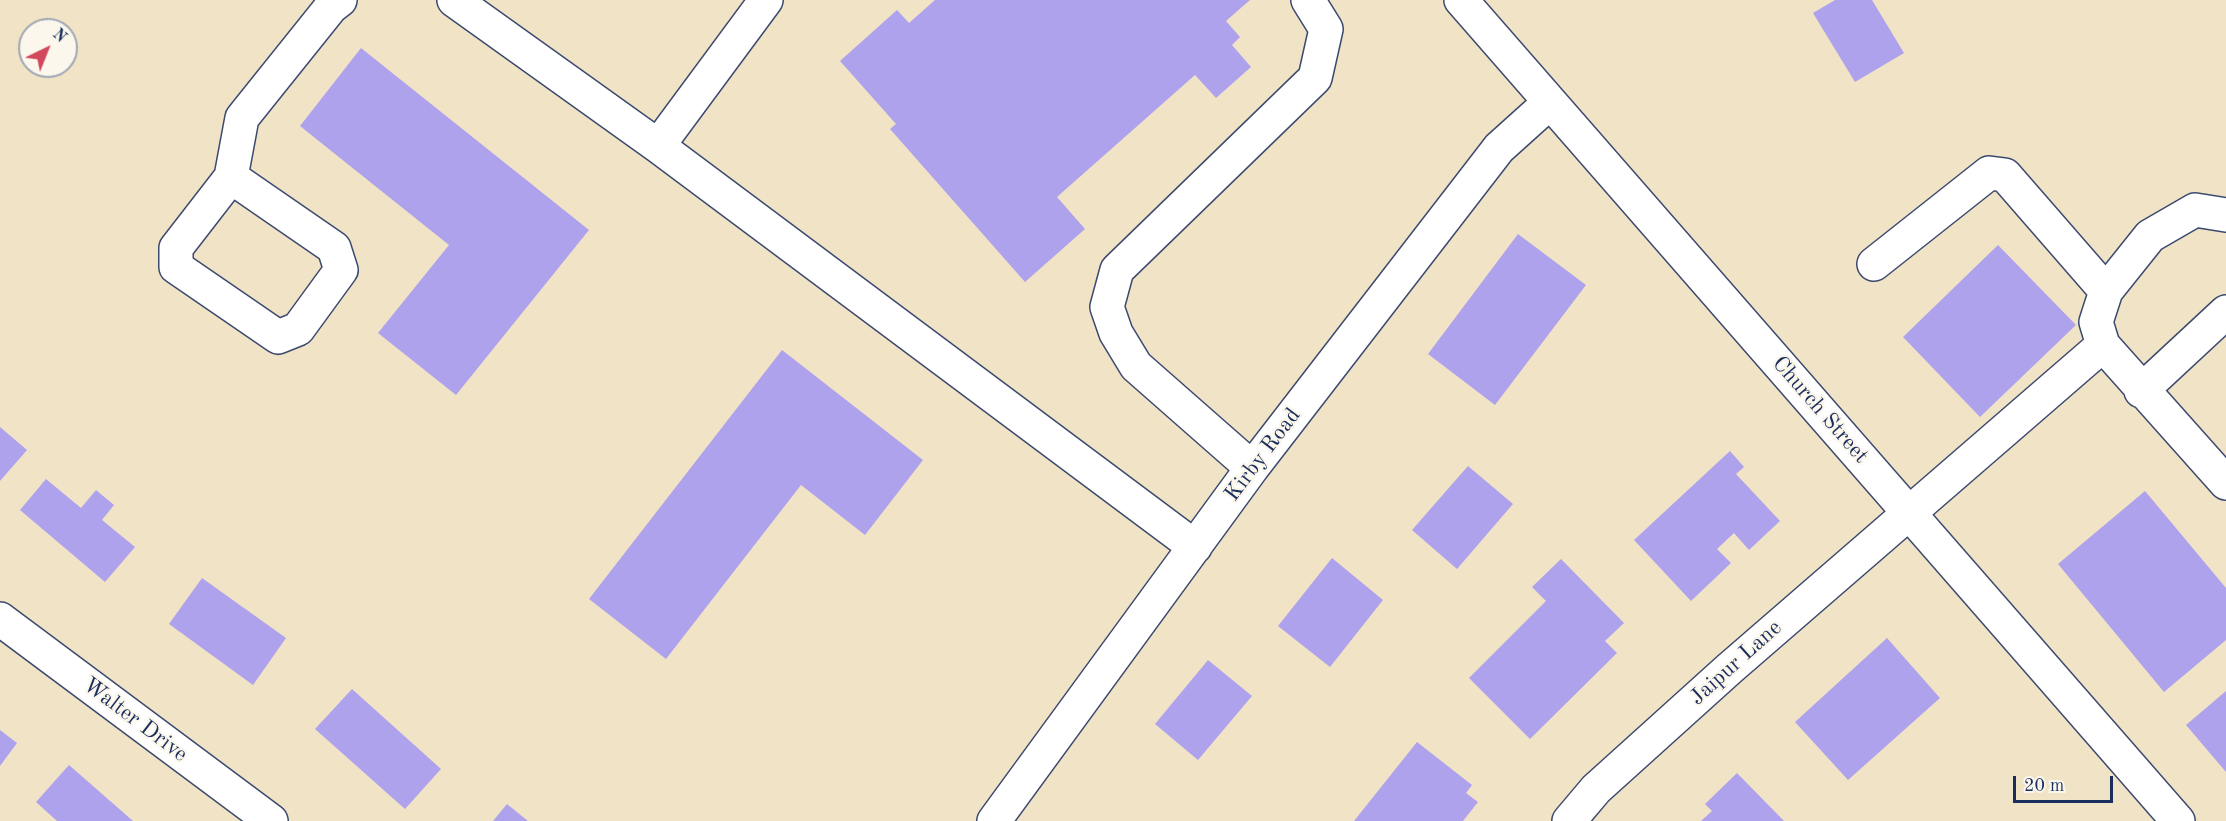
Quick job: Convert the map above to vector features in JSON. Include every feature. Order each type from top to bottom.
[{"type":"street","points":[[231,177],[334,248],[341,270],[298,329],[278,337],[176,267],[176,248],[231,177],[242,118],[331,7],[340,0]]},
{"type":"street","points":[[454,0],[658,146],[1194,547]]},
{"type":"street","points":[[658,146],[766,0]]},
{"type":"street","points":[[1252,468],[1136,366],[1116,333],[1107,307],[1118,270],[1315,78],[1326,29],[1308,0]]},
{"type":"street","name":"Church Street","points":[[1461,0],[2178,821]]},
{"type":"street","name":"Kirby Road","points":[[993,821],[1252,468],[1499,148],[1549,103]]},
{"type":"street","points":[[1874,264],[1989,173],[2005,175],[2106,291]]},
{"type":"street","points":[[2220,463],[2141,391],[2103,345],[2096,322],[2106,291],[2150,236],[2195,210],[2226,215]]},
{"type":"street","points":[[2141,391],[2226,312]]},
{"type":"street","name":"Jaipur Lane","points":[[1569,821],[1596,789],[1909,511],[2103,345]]},
{"type":"street","name":"Walter Drive","points":[[0,619],[271,821]]},
{"type":"building","points":[[935,0],[1250,0],[1226,21],[1240,37],[1232,45],[1251,67],[1216,98],[1195,75],[1057,197],[1085,229],[1025,282],[890,129],[896,124],[840,61],[897,10],[909,23]]},
{"type":"building","points":[[1835,0],[1872,0],[1904,53],[1855,82],[1813,13]]},
{"type":"building","points":[[361,48],[589,230],[456,395],[378,333],[449,245],[300,126]]},
{"type":"building","points":[[1518,234],[1586,285],[1495,405],[1428,354]]},
{"type":"building","points":[[1998,245],[2076,325],[1980,417],[1903,337]]},
{"type":"building","points":[[782,350],[923,460],[865,535],[801,485],[666,659],[589,599]]},
{"type":"building","points":[[0,427],[27,450],[0,481]]},
{"type":"building","points":[[1730,451],[1744,467],[1736,474],[1780,521],[1749,550],[1734,533],[1717,549],[1731,563],[1691,601],[1634,540]]},
{"type":"building","points":[[1468,466],[1513,504],[1457,569],[1412,530]]},
{"type":"building","points":[[46,479],[81,508],[96,490],[114,505],[102,520],[135,547],[105,582],[20,510]]},
{"type":"building","points":[[2145,491],[2226,588],[2226,640],[2164,692],[2058,564]]},
{"type":"building","points":[[1332,558],[1383,600],[1330,667],[1278,626]]},
{"type":"building","points":[[1561,559],[1624,623],[1605,641],[1617,653],[1530,739],[1469,678],[1546,601],[1532,587]]},
{"type":"building","points":[[202,578],[286,638],[253,685],[169,624]]},
{"type":"building","points":[[1887,638],[1940,698],[1848,780],[1795,722]]},
{"type":"building","points":[[1208,660],[1252,696],[1198,760],[1155,724]]},
{"type":"building","points":[[352,689],[441,769],[405,809],[315,729]]},
{"type":"building","points":[[2226,691],[2226,772],[2186,725]]},
{"type":"building","points":[[0,730],[17,743],[0,766]]},
{"type":"building","points":[[1417,742],[1472,785],[1466,793],[1478,802],[1463,821],[1354,821]]},
{"type":"building","points":[[69,765],[133,821],[57,821],[36,802]]},
{"type":"building","points":[[1737,773],[1784,821],[1701,821],[1712,811],[1705,804]]},
{"type":"building","points":[[507,804],[528,821],[493,821]]}]
